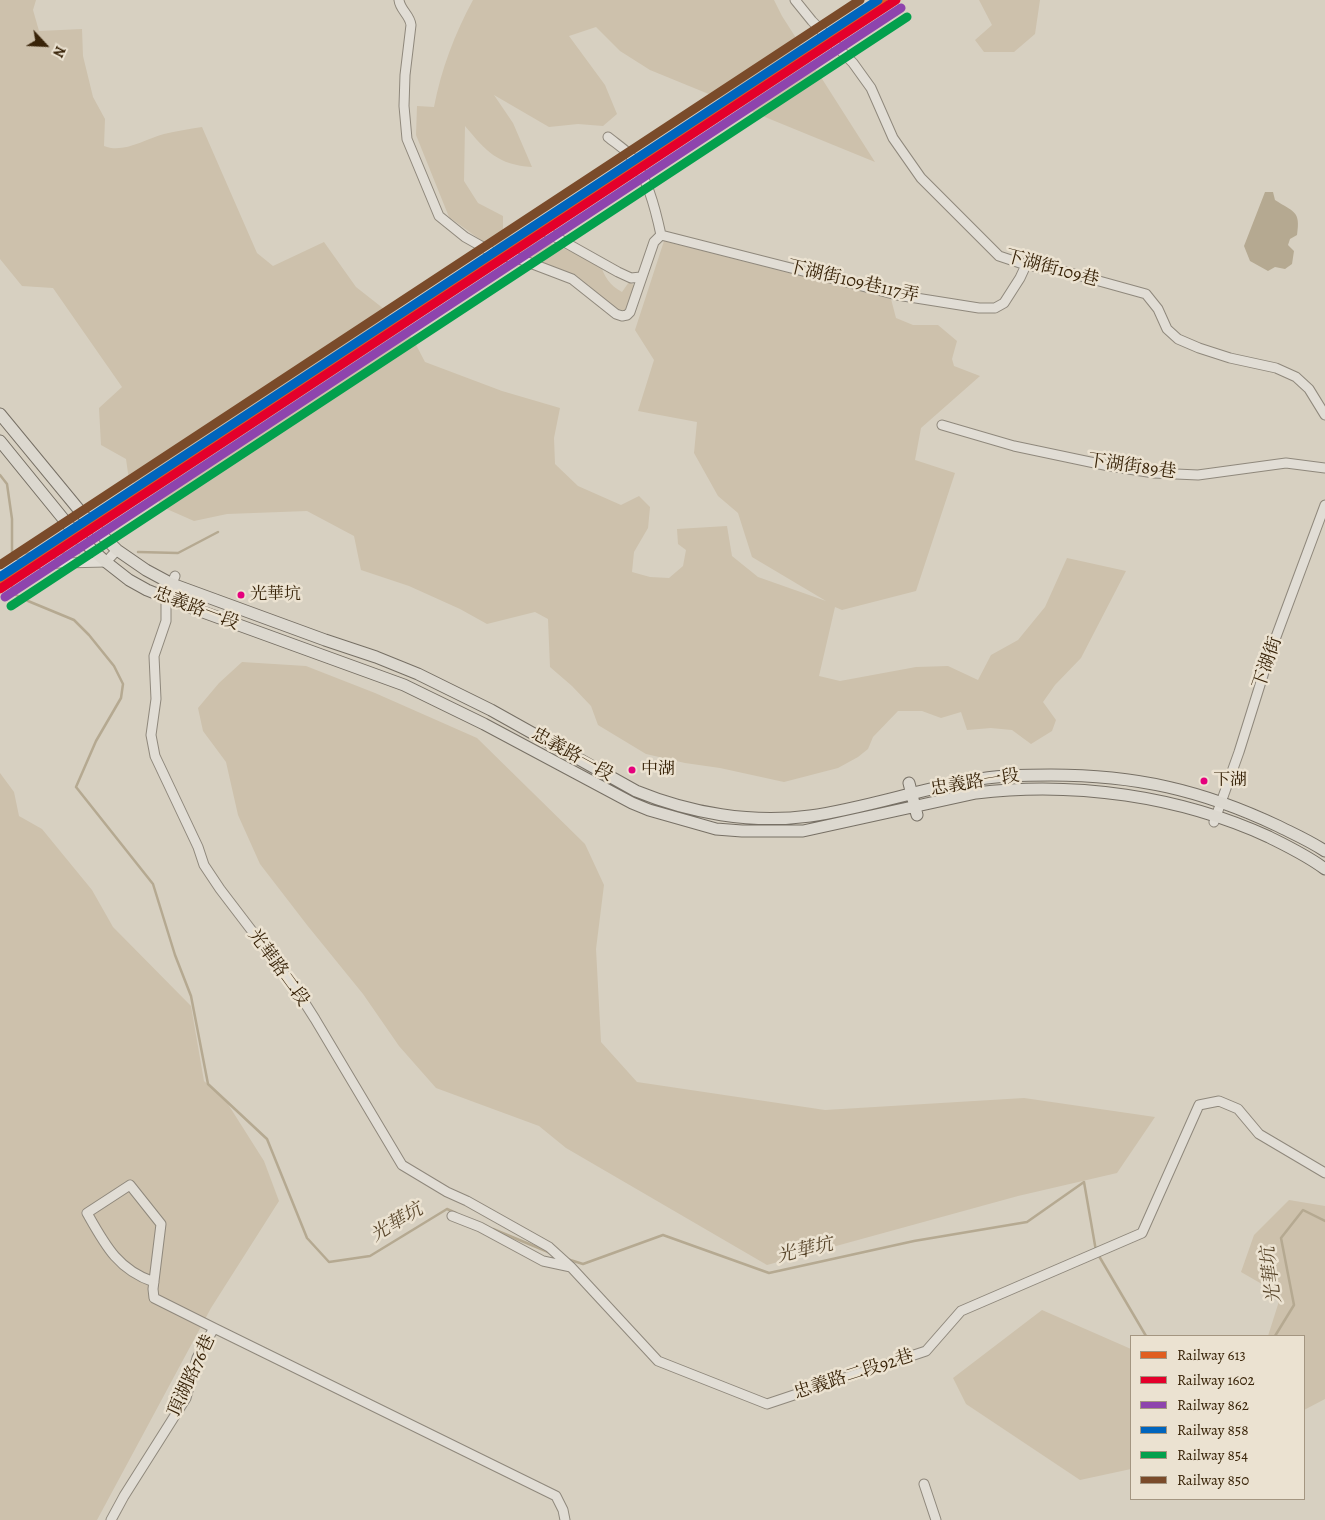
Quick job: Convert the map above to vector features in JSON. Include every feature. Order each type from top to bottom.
[{"type":"main road","name":"忠義路一段","points":[[0,414],[89,522],[118,550],[146,570],[325,640],[376,657],[493,707],[636,791],[662,801],[720,816],[762,818],[809,816],[910,788],[946,785],[1011,775],[1079,775],[1129,780],[1163,786],[1222,802],[1250,813],[1325,850]]},
{"type":"main road","name":"忠義路一段","points":[[0,441],[78,537],[129,580],[166,599],[309,652],[383,677],[436,700],[482,727],[632,803],[671,818],[716,829],[803,831],[916,811],[976,793],[998,790],[1089,792],[1142,798],[1190,808],[1215,819],[1244,826],[1308,857],[1325,869]]},
{"type":"main road","points":[[482,727],[493,707]]},
{"type":"main road","points":[[910,788],[916,811]]},
{"type":"street","points":[[398,0],[400,6],[410,18],[411,25],[405,75],[404,106],[407,139],[439,216],[466,237],[497,255],[517,258],[572,279],[610,310],[622,316],[630,312],[654,242],[661,234],[645,182],[629,154],[608,136]]},
{"type":"street","name":"下湖街109巷","points":[[795,0],[812,21],[853,64],[872,88],[893,138],[920,178],[998,256],[1026,265],[1063,271],[1146,294],[1158,309],[1167,329],[1178,339],[1230,358],[1276,368],[1296,377],[1309,390],[1325,414]]},
{"type":"street","points":[[543,230],[618,272],[631,278],[641,277]]},
{"type":"street","name":"下湖街109巷117弄","points":[[661,234],[897,295],[979,308],[995,308],[1004,303],[1026,265]]},
{"type":"street","name":"下湖街89巷","points":[[942,425],[1014,446],[1109,466],[1154,473],[1198,475],[1286,463],[1325,468]]},
{"type":"street","name":"下湖街","points":[[1215,819],[1270,654],[1325,505]]},
{"type":"street","points":[[1,567],[20,564],[106,562],[118,550]]},
{"type":"street","name":"光華路二段","points":[[173,580],[166,599],[166,621],[154,656],[156,699],[150,734],[156,756],[204,864],[220,889],[294,986],[402,1165],[447,1192],[467,1201],[549,1247],[571,1267]]},
{"type":"street","name":"忠義路二段92巷","points":[[571,1267],[658,1361],[767,1404],[926,1351],[961,1311],[1142,1233],[1199,1105],[1219,1101],[1238,1110],[1259,1134],[1325,1173]]},
{"type":"street","name":"頂湖路76巷","points":[[111,1520],[186,1398],[197,1358],[214,1328],[154,1298],[154,1282],[161,1224],[130,1185],[88,1214],[105,1244],[126,1268],[154,1282]]},
{"type":"street","points":[[452,1216],[480,1227],[543,1261],[571,1267]]},
{"type":"street","points":[[214,1328],[556,1496],[563,1510],[565,1520]]},
{"type":"street","points":[[924,1484],[936,1520]]},
{"type":"shaded area","points":[[0,0],[36,0],[33,10],[39,31],[82,29],[83,56],[93,97],[105,119],[104,146],[111,148],[126,147],[164,134],[202,127],[257,253],[273,266],[324,242],[356,287],[384,309],[413,339],[425,362],[502,391],[560,408],[554,438],[555,464],[578,486],[621,505],[639,496],[650,507],[648,528],[634,552],[632,572],[650,577],[669,578],[683,566],[686,550],[678,544],[677,529],[727,526],[732,556],[758,577],[826,601],[752,557],[738,513],[718,496],[694,453],[697,422],[638,411],[654,360],[635,330],[664,241],[891,299],[896,318],[913,325],[938,325],[957,341],[952,359],[954,366],[980,376],[921,428],[915,460],[955,473],[916,591],[842,610],[835,607],[819,676],[840,681],[916,667],[948,666],[978,680],[991,655],[1018,640],[1045,607],[1067,558],[1126,571],[1081,658],[1055,685],[1043,702],[1056,720],[1052,731],[1031,744],[1012,730],[991,728],[967,730],[961,712],[941,718],[922,711],[898,711],[873,737],[868,749],[858,757],[838,768],[784,782],[646,754],[598,725],[591,706],[550,667],[548,619],[535,612],[487,624],[460,609],[409,586],[361,570],[354,536],[307,511],[227,514],[194,521],[160,506],[158,498],[129,480],[126,459],[101,445],[99,408],[122,387],[53,288],[22,286],[0,259]]},
{"type":"shaded area","points":[[473,0],[774,0],[782,16],[875,162],[650,70],[620,51],[596,27],[569,36],[605,85],[617,114],[603,126],[578,124],[549,127],[494,95],[513,123],[532,167],[520,166],[501,160],[486,149],[465,126],[464,181],[478,203],[503,216],[503,234],[548,242],[600,264],[608,280],[622,292],[629,282],[637,287],[626,311],[612,308],[573,275],[482,241],[449,217],[416,135],[417,106],[434,107],[449,52]]},
{"type":"shaded area","points":[[979,0],[1040,0],[1035,34],[1014,52],[984,52],[975,40],[992,25]]},
{"type":"shaded area","points":[[1265,192],[1273,192],[1275,200],[1297,216],[1297,235],[1290,239],[1288,245],[1294,251],[1292,264],[1285,269],[1275,267],[1268,271],[1250,261],[1244,246]]},
{"type":"shaded area","points":[[242,662],[306,666],[375,693],[477,738],[585,844],[604,885],[596,949],[601,1042],[637,1082],[825,1110],[1024,1098],[1155,1117],[1117,1173],[1018,1196],[767,1265],[566,1148],[539,1126],[436,1088],[399,1046],[363,994],[260,864],[238,815],[226,762],[203,731],[198,708],[219,683]]},
{"type":"shaded area","points":[[0,773],[14,792],[19,816],[42,829],[92,890],[113,927],[191,1006],[204,1081],[226,1101],[264,1161],[279,1201],[211,1308],[97,1520],[0,1520]]},
{"type":"shaded area","points":[[1289,1200],[1325,1206],[1325,1399],[1305,1409],[1305,1335],[1268,1335],[1281,1295],[1241,1272],[1254,1235]]},
{"type":"shaded area","points":[[1042,1310],[1130,1349],[1130,1469],[1080,1480],[966,1404],[953,1378]]},
{"type":"waterway","name":"光華坑","points":[[0,475],[7,484],[12,519],[12,593],[74,620],[114,666],[123,684],[121,698],[96,741],[76,787],[153,884],[175,955],[191,996],[208,1084],[267,1139],[307,1238],[329,1262],[370,1256],[447,1209],[456,1213]]},
{"type":"waterway","points":[[138,552],[178,553],[218,532]]},
{"type":"waterway","points":[[12,553],[79,553]]},
{"type":"waterway","name":"光華坑","points":[[567,1259],[583,1264],[663,1235],[769,1273],[914,1241],[1027,1222],[1084,1182],[1096,1251],[1145,1335]]},
{"type":"waterway","name":"光華坑","points":[[1276,1335],[1294,1305],[1281,1238],[1303,1210],[1325,1221]]},
{"type":"waterway","name":"光華坑","points":[[493,1229],[553,1254]]},
{"type":"rail line","name":"850","points":[[0,565],[860,0]]},
{"type":"rail line","name":"858","points":[[0,577],[878,0]]},
{"type":"rail line","name":"613","points":[[0,581],[883,0]]},
{"type":"rail line","name":"1602","points":[[0,589],[896,0]]},
{"type":"rail line","name":"862","points":[[5,597],[901,8]]},
{"type":"rail line","name":"854","points":[[11,606],[907,17]]},
{"type":"place","name":"光華坑","points":[[241,595]]},
{"type":"place","name":"中湖","points":[[632,770]]},
{"type":"place","name":"下湖","points":[[1204,781]]}]
